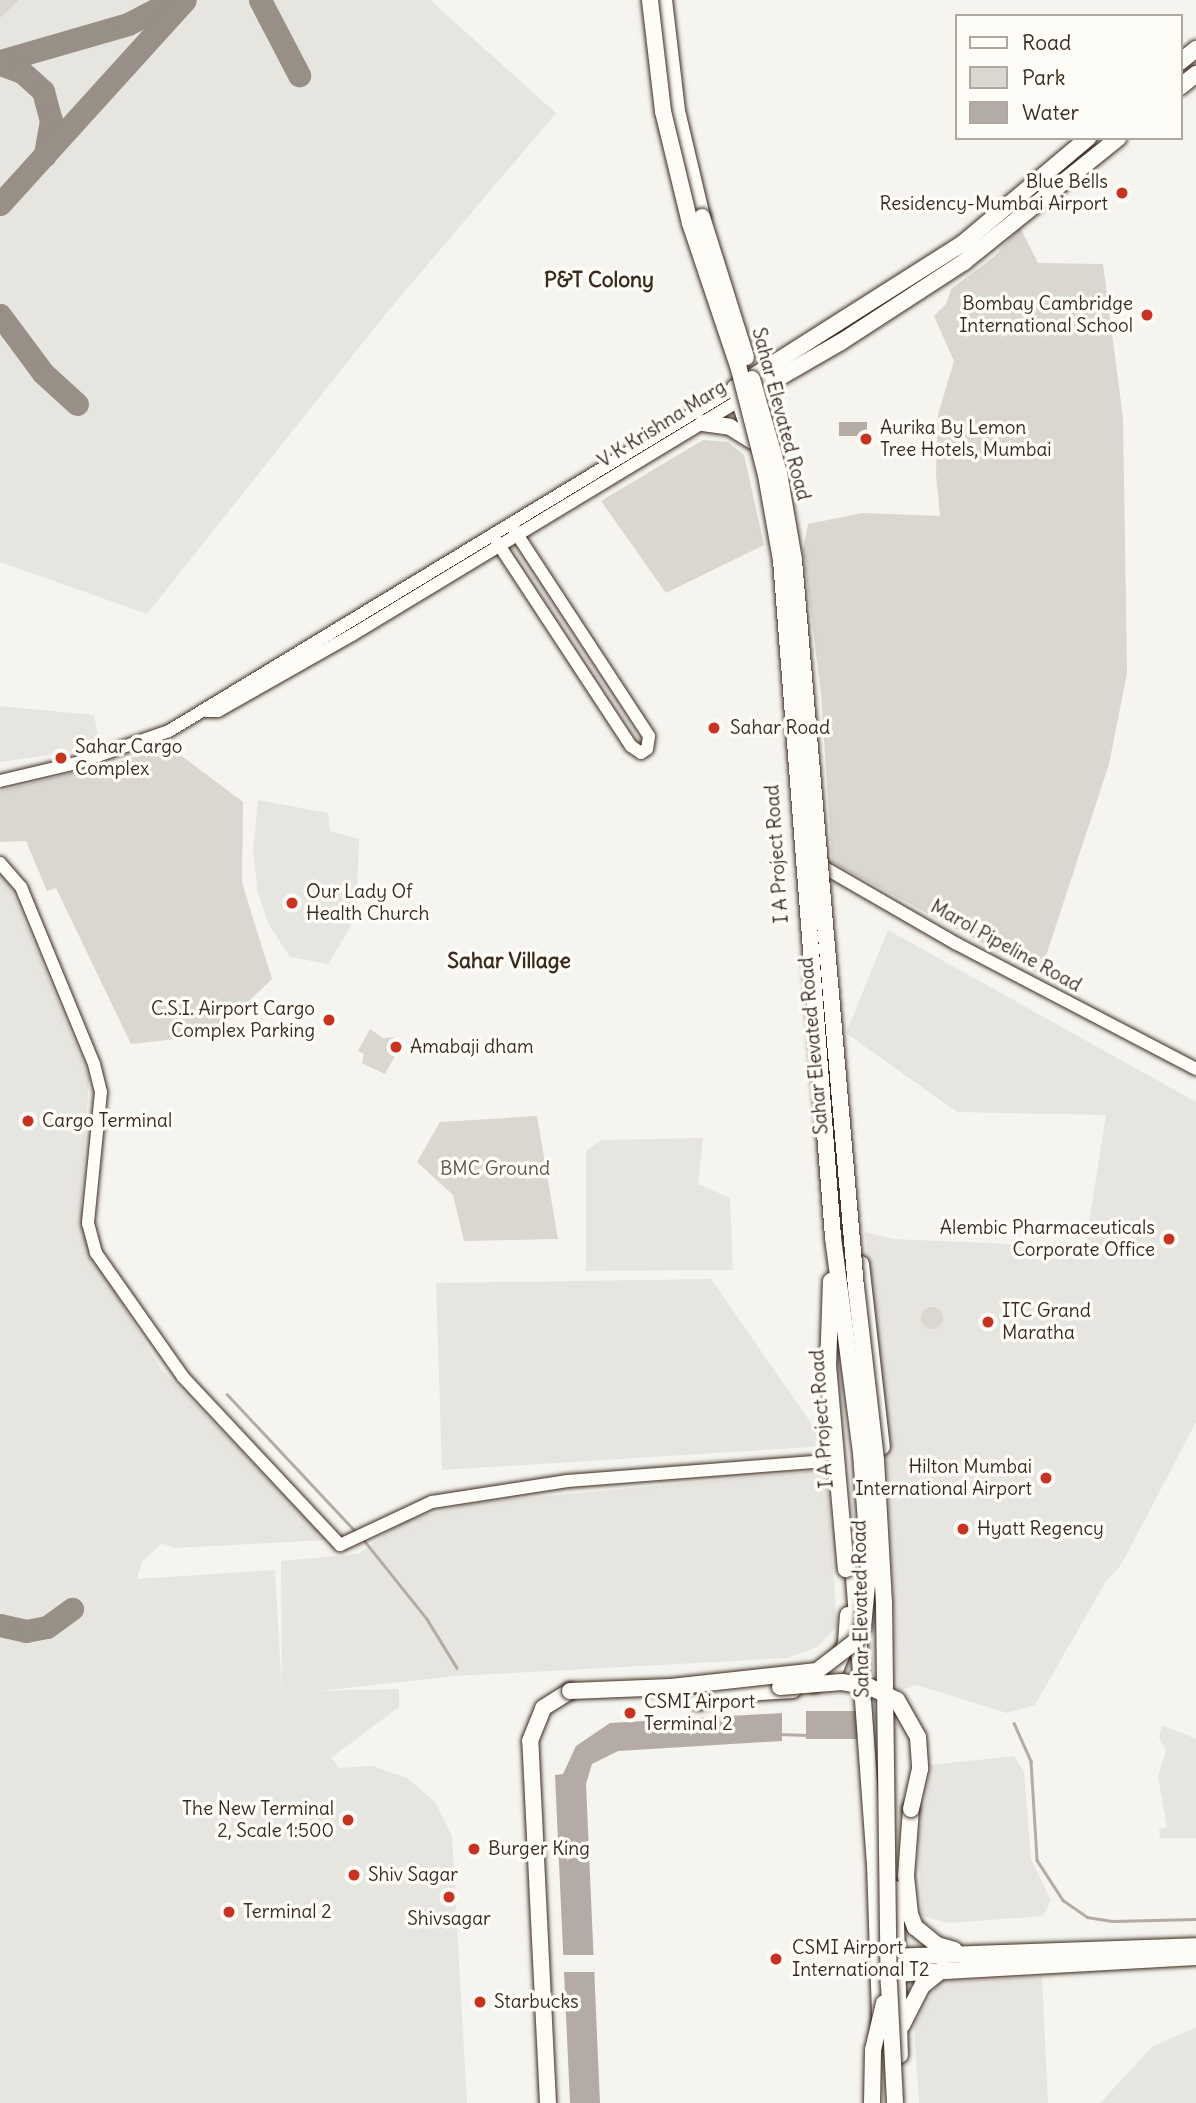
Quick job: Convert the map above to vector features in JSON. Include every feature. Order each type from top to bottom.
[{"type":"main road","name":"Sahar Elevated Road","points":[[548,2103],[530,1741],[543,1708],[570,1691],[671,1687],[817,1671],[856,1641],[863,1627],[869,1566],[861,1452],[833,1237],[781,560],[766,475],[742,382],[690,223],[663,111],[650,0]]},
{"type":"main road","name":"Sahar Elevated Road","points":[[664,0],[677,111],[703,220],[779,473],[794,560],[856,1286],[876,1460],[884,1602],[891,1972],[899,2100]]},
{"type":"main road","points":[[1182,60],[1196,48]]},
{"type":"main road","points":[[1182,85],[1196,74]]},
{"type":"main road","name":"V K Krishna Marg","points":[[737,394],[961,254],[1086,140]]},
{"type":"main road","name":"V K Krishna Marg","points":[[762,380],[781,377],[961,254],[1115,140]]},
{"type":"main road","points":[[771,414],[781,377]]},
{"type":"main road","points":[[762,380],[771,414],[803,588],[839,1117],[882,1459],[892,1646],[886,1717],[897,1923],[891,1972],[883,2103]]},
{"type":"main road","name":"I A Project Road","points":[[737,394],[752,441],[777,560],[847,1460],[878,1957],[891,1972]]},
{"type":"main road","points":[[703,423],[730,427],[752,441]]},
{"type":"main road","points":[[698,1702],[727,1694],[804,1688],[827,1678],[846,1643],[846,1569],[828,1365],[833,1237]]},
{"type":"main road","points":[[671,1687],[700,1694],[842,1682],[884,1692],[906,1710],[918,1737],[920,1769],[911,1809],[906,1876],[910,1914],[915,1927],[937,1945],[967,1953]]},
{"type":"main road","points":[[897,1923],[913,1944],[933,1954]]},
{"type":"main road","points":[[891,1972],[933,1954],[1196,1947]]},
{"type":"main road","points":[[891,1972],[1196,1957]]},
{"type":"main road","points":[[899,2030],[922,1986],[943,1969]]},
{"type":"main road","points":[[891,1972],[899,2030],[899,2100]]},
{"type":"main road","points":[[872,2103],[873,2050],[891,1972]]},
{"type":"street","name":"V K Krishna Marg","points":[[0,780],[142,742],[206,711],[212,702],[349,630],[514,531],[703,423],[737,394]]},
{"type":"street","name":"V K Krishna Marg","points":[[514,531],[737,394]]},
{"type":"street","points":[[497,541],[623,735],[641,753],[651,744],[649,736],[514,531]]},
{"type":"street","name":"Marol Pipeline Road","points":[[798,857],[823,863],[957,944],[1196,1069]]},
{"type":"street","points":[[0,863],[21,887],[94,1063],[101,1092],[88,1223],[96,1253],[183,1377],[340,1545],[352,1541],[369,1529],[432,1502],[567,1481],[882,1459]]},
{"type":"shaded area","points":[[0,0],[430,0],[556,113],[384,316],[147,614],[0,562]]},
{"type":"shaded area","points":[[0,706],[94,715],[100,747],[0,762]]},
{"type":"shaded area","points":[[258,800],[328,813],[330,831],[359,839],[356,918],[328,964],[290,957],[269,925],[258,893],[253,851]]},
{"type":"shaded area","points":[[0,874],[10,886],[89,1077],[81,1204],[90,1249],[160,1368],[327,1540],[174,1548],[162,1543],[142,1562],[137,1579],[275,1570],[282,1693],[281,1561],[358,1554],[405,1520],[480,1502],[826,1470],[837,1626],[817,1647],[787,1658],[455,1676],[319,1691],[399,1689],[399,1707],[331,1758],[339,1768],[372,1766],[407,1778],[435,1802],[452,1836],[467,2103],[0,2103]]},
{"type":"shaded area","points":[[888,930],[1196,1102],[1196,1422],[1121,1565],[1106,1581],[1035,1705],[1007,1713],[917,1685],[898,1691],[887,1462],[865,1232],[893,1239],[1085,1247],[1106,1115],[957,1112],[846,1033]]},
{"type":"shaded area","points":[[703,1138],[698,1184],[730,1198],[733,1270],[586,1271],[586,1151],[601,1140]]},
{"type":"shaded area","points":[[711,1279],[827,1446],[442,1470],[436,1283]]},
{"type":"shaded area","points":[[1162,1725],[1196,1739],[1196,1838],[1160,1838],[1159,1829],[1167,1827],[1158,1777],[1166,1751],[1159,1737]]},
{"type":"shaded area","points":[[1014,1756],[1024,1772],[1031,1859],[1051,1901],[1043,1916],[949,1923],[922,1916],[918,1838],[931,1765]]},
{"type":"shaded area","points":[[1042,1977],[1048,2103],[919,2103],[914,2025],[939,1982]]},
{"type":"shaded area","points":[[1196,2027],[1196,2103],[1100,2103],[1152,2047]]},
{"type":"green space","points":[[0,0],[19,0],[0,18]]},
{"type":"green space","points":[[1020,227],[1038,263],[1103,264],[1123,418],[1127,673],[1109,764],[1040,974],[832,862],[821,693],[803,550],[808,524],[862,513],[940,516],[936,474],[938,415],[954,361],[934,316],[946,304],[951,289],[995,256]]},
{"type":"green space","points":[[703,440],[728,442],[744,455],[764,545],[666,593],[601,501]]},
{"type":"green space","points":[[171,748],[243,802],[242,883],[272,979],[213,1035],[131,1044],[56,888],[47,891],[26,841],[0,842],[0,791]]},
{"type":"green space","points":[[370,1029],[383,1038],[395,1037],[388,1049],[396,1054],[385,1074],[362,1063],[364,1054],[358,1051]]},
{"type":"green space","name":"BMC Ground","points":[[537,1116],[558,1239],[464,1241],[453,1195],[417,1162],[440,1122]]},
{"type":"green space","points":[[932,1307],[940,1310],[943,1318],[940,1326],[932,1329],[924,1326],[921,1318],[924,1310]]},
{"type":"water","points":[[839,422],[867,422],[867,436],[839,436]]},
{"type":"water","points":[[806,1711],[859,1711],[859,1739],[806,1739]]},
{"type":"water","points":[[782,1713],[782,1741],[618,1751],[592,1764],[586,1784],[600,2103],[570,2103],[555,1775],[563,1774],[576,1746],[610,1723]]},
{"type":"pier","points":[[563,1955],[594,1955],[594,1972],[563,1972]]},
{"type":"waterway","points":[[227,1394],[356,1532]]},
{"type":"waterway","points":[[363,1539],[427,1619],[457,1668]]},
{"type":"waterway","points":[[1014,1723],[1031,1761],[1037,1860],[1063,1900],[1087,1917],[1112,1921],[1196,1919]]},
{"type":"waterway","points":[[779,1734],[807,1735]]},
{"type":"taxiway","points":[[0,61],[128,24],[174,0]]},
{"type":"taxiway","points":[[0,204],[185,0]]},
{"type":"taxiway","points":[[260,0],[299,75]]},
{"type":"taxiway","points":[[0,64],[22,72],[43,91],[51,120],[45,155]]},
{"type":"taxiway","points":[[0,315],[43,373],[77,404]]},
{"type":"taxiway","points":[[0,1625],[26,1631],[47,1627],[72,1609]]},
{"type":"place","name":"Blue Bells Residency-Mumbai Airport","points":[[1122,193]]},
{"type":"place","name":"Bombay Cambridge International School","points":[[1147,315]]},
{"type":"place","name":"Aurika By Lemon Tree Hotels, Mumbai","points":[[866,439]]},
{"type":"place","name":"Sahar Road","points":[[714,728]]},
{"type":"place","name":"Sahar Cargo Complex","points":[[61,758]]},
{"type":"place","name":"Our Lady Of Health Church","points":[[292,903]]},
{"type":"place","name":"C.S.I. Airport Cargo Complex Parking","points":[[329,1020]]},
{"type":"place","name":"Amabaji dham","points":[[396,1047]]},
{"type":"place","name":"Cargo Terminal","points":[[28,1121]]},
{"type":"place","name":"Alembic Pharmaceuticals Corporate Office","points":[[1169,1239]]},
{"type":"place","name":"ITC Grand Maratha","points":[[988,1322]]},
{"type":"place","name":"Hilton Mumbai International Airport","points":[[1046,1478]]},
{"type":"place","name":"Hyatt Regency","points":[[963,1529]]},
{"type":"place","name":"CSMI Airport Terminal 2","points":[[630,1713]]},
{"type":"place","name":"The New Terminal 2, Scale 1:500","points":[[348,1820]]},
{"type":"place","name":"Burger King","points":[[474,1849]]},
{"type":"place","name":"Shiv Sagar","points":[[354,1875]]},
{"type":"place","name":"Shivsagar","points":[[449,1897]]},
{"type":"place","name":"Terminal 2","points":[[229,1912]]},
{"type":"place","name":"CSMI Airport International T2","points":[[776,1959]]},
{"type":"place","name":"Starbucks","points":[[480,2002]]},
{"type":"district","name":"P&T Colony","points":[[599,280]]},
{"type":"district","name":"Sahar Village","points":[[509,961]]}]
